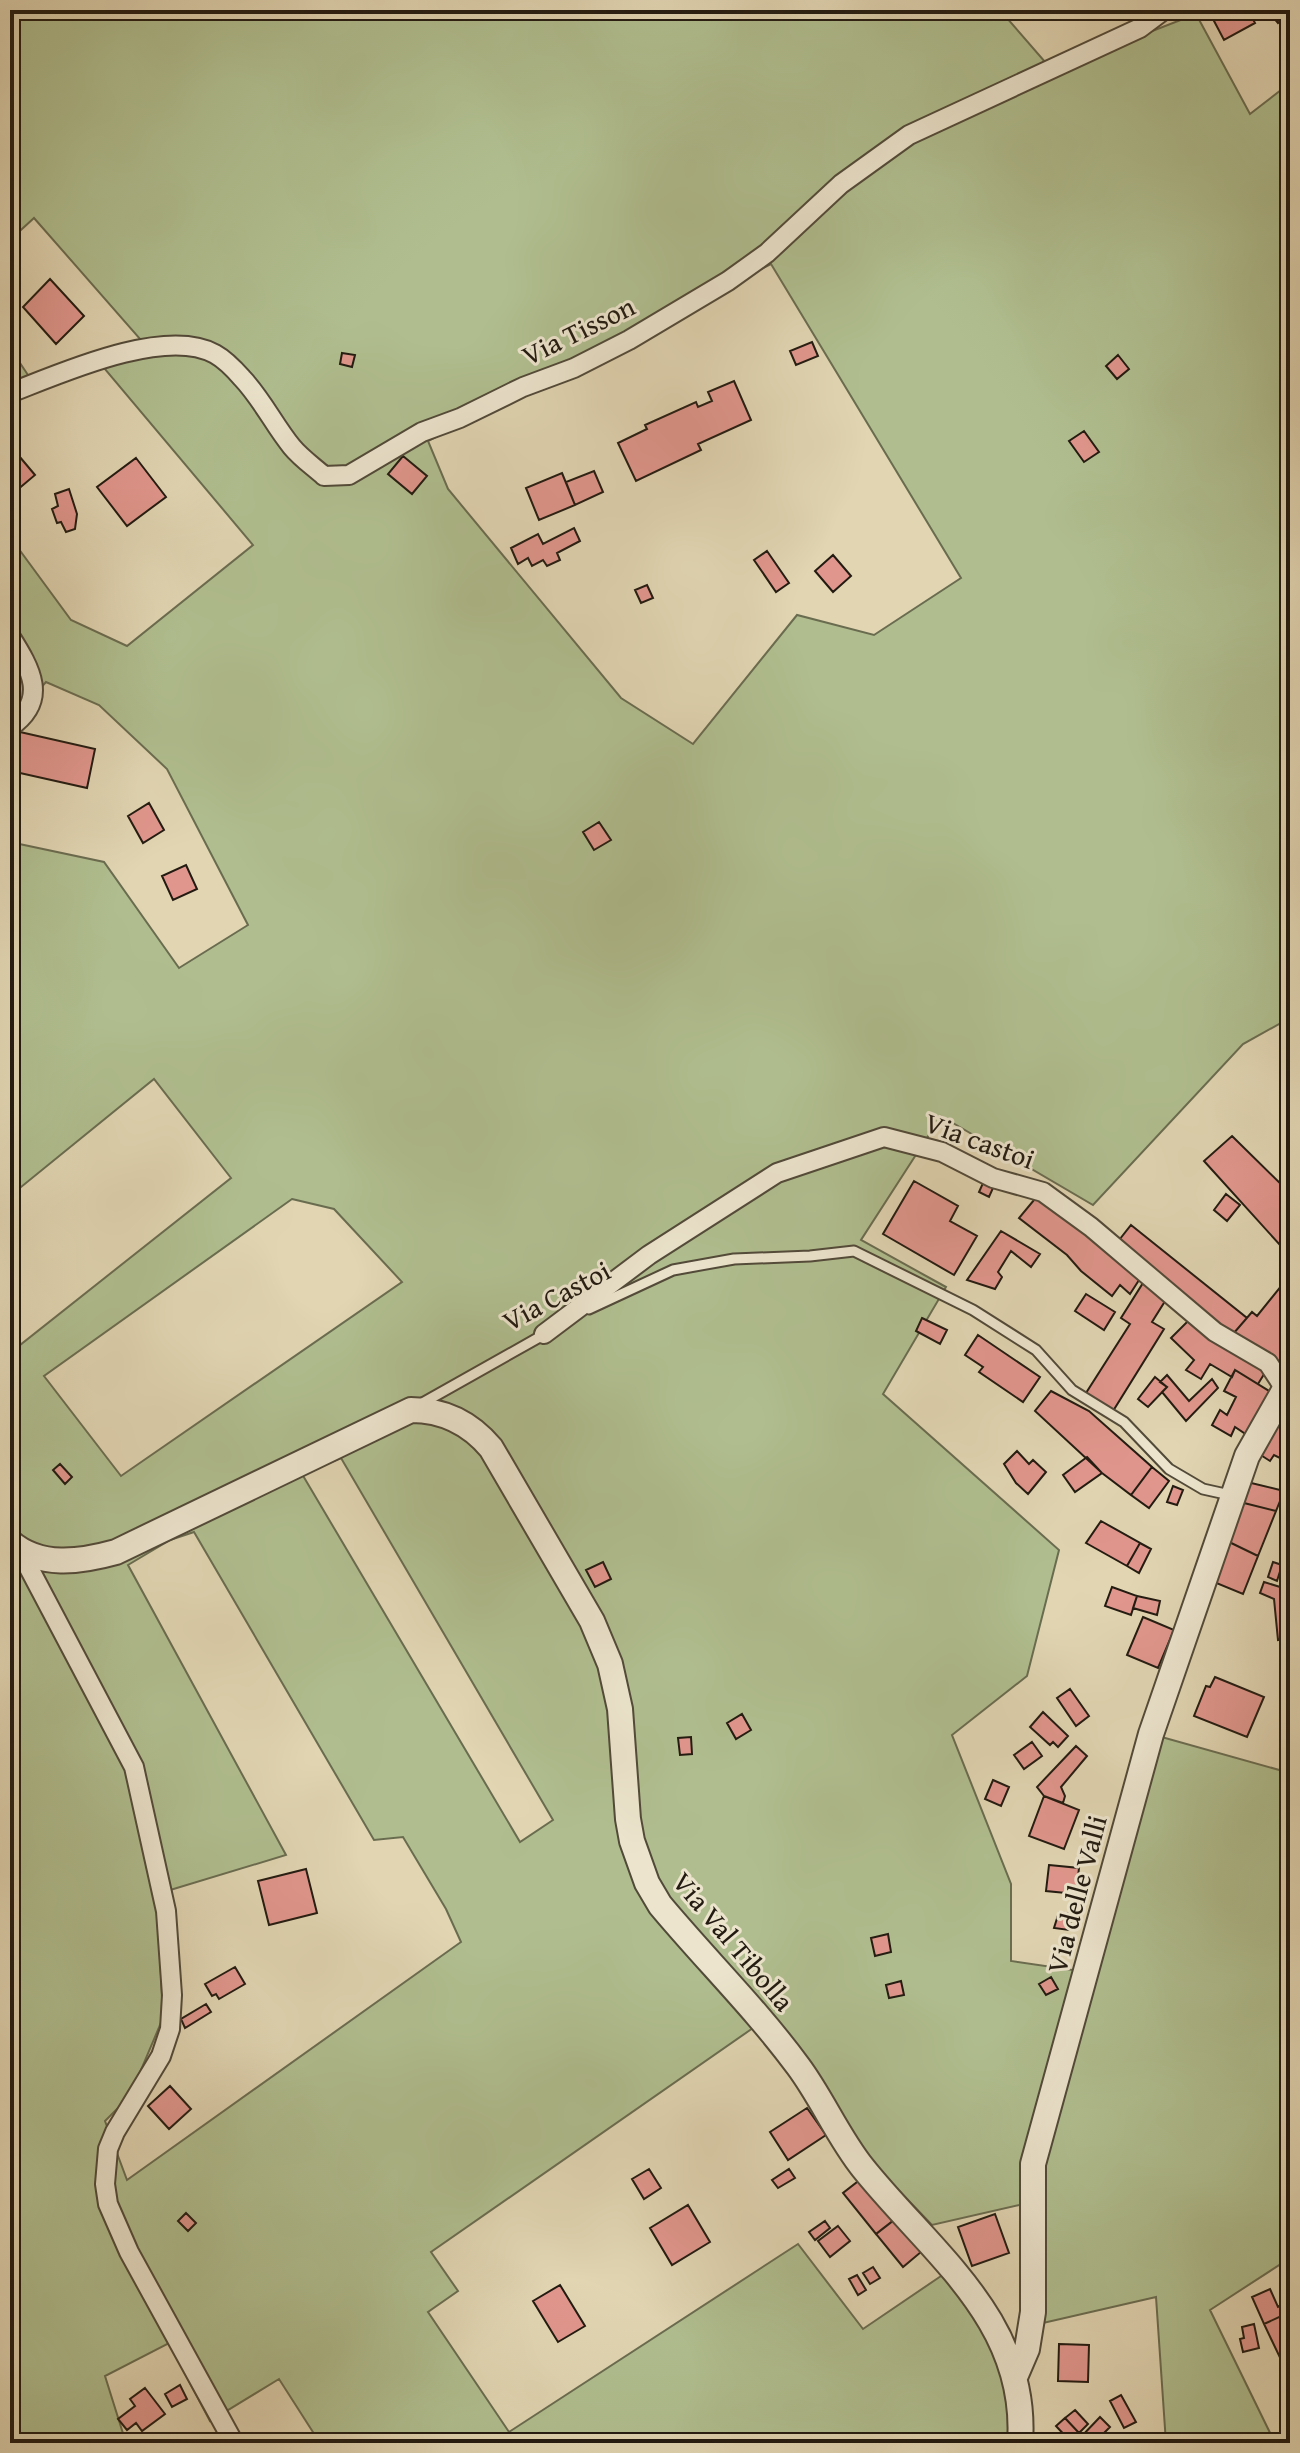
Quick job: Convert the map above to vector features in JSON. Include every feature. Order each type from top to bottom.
[{"type":"street","name":"Via Tisson","points":[[10,393],[82,365],[153,347],[188,345],[215,354],[242,378],[293,449],[324,476],[349,475],[422,432],[574,368],[629,340],[767,253],[841,184],[909,135],[1140,28],[1164,10]]},
{"type":"street","points":[[10,636],[32,681],[34,699],[25,716],[10,727]]},
{"type":"street","name":"Via castoi","points":[[544,1334],[649,1255],[777,1173],[884,1137],[942,1152],[993,1178],[1043,1192],[1091,1227],[1215,1332],[1268,1363],[1288,1384]]},
{"type":"street","name":"Via delle Valli","points":[[1020,2443],[1021,2414],[1015,2377],[1027,2349],[1033,2312],[1033,2164],[1151,1734],[1247,1456],[1288,1384]]},
{"type":"street","name":"Via Castoi","points":[[15,1546],[37,1557],[74,1561],[116,1552],[411,1410]]},
{"type":"street","name":"Via Val Tibolla","points":[[411,1410],[432,1410],[450,1416],[480,1435],[491,1448],[592,1621],[610,1664],[620,1709],[632,1841],[647,1883],[660,1905],[792,2058],[864,2169],[965,2282],[984,2311],[1015,2377]]},
{"type":"street","points":[[15,1546],[134,1767],[166,1911],[172,1995],[170,2029],[161,2056],[108,2149],[105,2184],[108,2204],[129,2252],[234,2443]]},
{"type":"lane","name":"Via Castoi","points":[[411,1410],[594,1306],[673,1270],[734,1259],[854,1251],[973,1310],[1036,1350],[1072,1390],[1124,1422],[1169,1469],[1203,1489],[1233,1496]]},
{"type":"green space","points":[[10,10],[1000,10],[1052,70],[1196,14],[1250,114],[1290,83],[1290,1018],[1243,1044],[1093,1205],[941,1116],[861,1240],[946,1287],[883,1394],[1059,1550],[1027,1676],[952,1735],[1011,1884],[1011,1961],[1086,1972],[1151,1734],[1290,1773],[1290,2258],[1210,2310],[1275,2443],[1166,2443],[1156,2297],[1030,2326],[1037,2201],[932,2225],[860,2150],[753,2028],[431,2252],[458,2291],[428,2312],[509,2432],[798,2244],[863,2329],[944,2274],[1028,2364],[1023,2443],[320,2443],[279,2379],[210,2421],[169,2343],[105,2376],[126,2443],[10,2443],[10,1333],[20,1345],[231,1178],[154,1079],[10,1196],[10,842],[104,862],[179,968],[248,925],[167,769],[99,705],[46,682],[10,722],[10,537],[71,620],[127,646],[253,545],[104,368],[141,340],[34,218],[10,240]],"holes":[[[771,264],[961,578],[874,635],[797,615],[693,744],[621,698],[448,489],[428,441]],[[292,1199],[334,1209],[402,1282],[121,1476],[44,1376]],[[341,1458],[553,1820],[520,1842],[302,1474]],[[194,1532],[374,1840],[403,1837],[446,1909],[461,1942],[127,2180],[105,2121],[130,2096],[163,2018],[157,1894],[286,1855],[128,1565],[170,1540]]]},
{"type":"green space","points":[[10,348],[38,390],[10,404]]},
{"type":"building","points":[[1228,10],[1248,10],[1255,23],[1224,40],[1213,19]]},
{"type":"building","points":[[1267,10],[1289,10],[1290,13],[1278,23]]},
{"type":"building","points":[[50,279],[84,316],[56,344],[23,307]]},
{"type":"building","points":[[812,342],[818,356],[796,365],[790,351]]},
{"type":"building","points":[[342,353],[355,355],[352,367],[340,364]]},
{"type":"building","points":[[1118,355],[1129,369],[1117,379],[1106,366]]},
{"type":"building","points":[[734,381],[751,420],[698,444],[701,450],[636,481],[618,443],[647,429],[645,425],[696,402],[698,407],[712,401],[708,392]]},
{"type":"building","points":[[1084,431],[1099,452],[1084,462],[1069,441]]},
{"type":"building","points":[[14,450],[35,475],[10,496],[10,454]]},
{"type":"building","points":[[403,456],[427,476],[412,494],[388,474]]},
{"type":"building","points":[[136,458],[166,497],[127,526],[97,487]]},
{"type":"building","points":[[594,471],[603,492],[575,505],[566,482]]},
{"type":"building","points":[[562,473],[575,505],[539,520],[526,488]]},
{"type":"building","points":[[69,489],[77,514],[75,529],[66,532],[61,522],[57,523],[52,509],[58,506],[55,494]]},
{"type":"building","points":[[574,528],[580,541],[557,553],[560,560],[547,566],[543,560],[532,566],[528,558],[518,564],[511,548],[538,534],[543,544]]},
{"type":"building","points":[[767,551],[789,583],[776,592],[754,560]]},
{"type":"building","points":[[833,555],[851,576],[833,592],[815,571]]},
{"type":"building","points":[[647,585],[653,598],[641,603],[635,590]]},
{"type":"building","points":[[20,732],[95,749],[87,788],[11,771]]},
{"type":"building","points":[[149,803],[164,830],[143,843],[128,816]]},
{"type":"building","points":[[599,822],[611,840],[594,850],[583,832]]},
{"type":"building","points":[[186,865],[197,889],[173,900],[162,876]]},
{"type":"building","points":[[1232,1136],[1290,1193],[1290,1256],[1204,1161]]},
{"type":"building","points":[[914,1181],[958,1206],[950,1221],[977,1236],[954,1275],[883,1234]]},
{"type":"building","points":[[983,1183],[993,1188],[989,1197],[979,1192]]},
{"type":"building","points":[[1039,1194],[1141,1277],[1130,1294],[1120,1285],[1112,1296],[1067,1255],[1019,1218]]},
{"type":"building","points":[[1226,1194],[1240,1205],[1227,1221],[1214,1210]]},
{"type":"building","points":[[1131,1225],[1247,1318],[1233,1334],[1116,1244]]},
{"type":"building","points":[[1001,1231],[1040,1254],[1031,1267],[1011,1251],[998,1272],[1002,1277],[995,1289],[967,1280]]},
{"type":"building","points":[[1290,1275],[1290,1354],[1280,1365],[1233,1334],[1252,1312],[1257,1316]]},
{"type":"building","points":[[1143,1283],[1167,1298],[1152,1322],[1164,1329],[1113,1411],[1086,1393],[1130,1324],[1121,1318]]},
{"type":"building","points":[[1086,1294],[1115,1312],[1104,1330],[1075,1311]]},
{"type":"building","points":[[922,1318],[947,1330],[940,1344],[916,1331]]},
{"type":"building","points":[[1191,1318],[1266,1371],[1258,1384],[1235,1370],[1232,1377],[1210,1364],[1201,1379],[1186,1370],[1194,1360],[1171,1338]]},
{"type":"building","points":[[978,1335],[1040,1377],[1023,1402],[979,1372],[983,1367],[965,1355]]},
{"type":"building","points":[[1235,1370],[1274,1394],[1250,1437],[1235,1427],[1231,1436],[1212,1425],[1220,1410],[1227,1415],[1236,1397],[1224,1391]]},
{"type":"building","points":[[1167,1375],[1189,1401],[1212,1379],[1218,1388],[1186,1421],[1162,1392],[1167,1387],[1160,1382]]},
{"type":"building","points":[[1155,1377],[1167,1387],[1148,1407],[1138,1399]]},
{"type":"building","points":[[1051,1391],[1089,1411],[1152,1467],[1131,1495],[1102,1473],[1035,1411]]},
{"type":"building","points":[[1290,1398],[1290,1463],[1274,1455],[1270,1461],[1256,1452]]},
{"type":"building","points":[[1017,1451],[1029,1464],[1033,1460],[1046,1472],[1028,1494],[1016,1483],[1004,1464]]},
{"type":"building","points":[[1087,1457],[1102,1473],[1075,1492],[1063,1475]]},
{"type":"building","points":[[60,1464],[72,1477],[65,1484],[53,1470]]},
{"type":"building","points":[[1152,1467],[1169,1481],[1149,1508],[1131,1495]]},
{"type":"building","points":[[1247,1482],[1284,1491],[1276,1511],[1240,1502]]},
{"type":"building","points":[[1173,1486],[1183,1490],[1177,1505],[1167,1502]]},
{"type":"building","points":[[1240,1502],[1276,1511],[1258,1556],[1225,1540]]},
{"type":"building","points":[[1101,1521],[1140,1543],[1127,1566],[1086,1543]]},
{"type":"building","points":[[1225,1540],[1258,1556],[1243,1594],[1209,1580]]},
{"type":"building","points":[[1140,1543],[1151,1549],[1139,1573],[1127,1566]]},
{"type":"building","points":[[603,1562],[611,1579],[595,1587],[586,1570]]},
{"type":"building","points":[[1273,1562],[1282,1565],[1277,1581],[1268,1577]]},
{"type":"building","points":[[1264,1582],[1290,1590],[1290,1638],[1278,1640],[1274,1599],[1260,1593]]},
{"type":"building","points":[[1112,1587],[1137,1596],[1131,1615],[1105,1606]]},
{"type":"building","points":[[1137,1596],[1160,1601],[1157,1615],[1133,1608]]},
{"type":"building","points":[[1143,1617],[1174,1630],[1158,1668],[1127,1655]]},
{"type":"building","points":[[1215,1677],[1264,1697],[1247,1737],[1194,1716],[1206,1686],[1210,1687]]},
{"type":"building","points":[[1070,1689],[1089,1716],[1076,1726],[1057,1698]]},
{"type":"building","points":[[1284,1698],[1290,1698],[1290,1725],[1286,1726]]},
{"type":"building","points":[[1043,1712],[1068,1736],[1058,1747],[1053,1742],[1050,1745],[1030,1727]]},
{"type":"building","points":[[742,1714],[751,1730],[736,1739],[727,1723]]},
{"type":"building","points":[[691,1737],[692,1754],[680,1755],[678,1738]]},
{"type":"building","points":[[1032,1742],[1042,1756],[1024,1769],[1014,1755]]},
{"type":"building","points":[[1076,1746],[1087,1756],[1061,1787],[1065,1796],[1063,1803],[1044,1796],[1037,1787]]},
{"type":"building","points":[[993,1780],[1009,1787],[1001,1806],[985,1799]]},
{"type":"building","points":[[1044,1796],[1079,1810],[1064,1849],[1029,1836]]},
{"type":"building","points":[[1290,1814],[1290,1835],[1285,1834]]},
{"type":"building","points":[[1049,1865],[1079,1868],[1076,1894],[1046,1891]]},
{"type":"building","points":[[306,1869],[317,1913],[269,1925],[258,1881]]},
{"type":"building","points":[[1059,1912],[1072,1914],[1069,1930],[1054,1928]]},
{"type":"building","points":[[888,1934],[891,1952],[875,1956],[871,1938]]},
{"type":"building","points":[[235,1967],[245,1984],[219,1999],[216,1994],[212,1996],[205,1984]]},
{"type":"building","points":[[1051,1977],[1058,1989],[1046,1995],[1039,1984]]},
{"type":"building","points":[[901,1981],[904,1995],[889,1998],[886,1985]]},
{"type":"building","points":[[206,2004],[211,2012],[185,2028],[181,2019]]},
{"type":"building","points":[[170,2086],[191,2109],[169,2129],[148,2106]]},
{"type":"building","points":[[807,2108],[826,2135],[788,2160],[770,2132]]},
{"type":"building","points":[[649,2169],[661,2188],[644,2199],[632,2179]]},
{"type":"building","points":[[789,2169],[795,2178],[778,2188],[772,2180]]},
{"type":"building","points":[[861,2179],[894,2220],[876,2234],[843,2193]]},
{"type":"building","points":[[688,2205],[710,2242],[672,2265],[650,2228]]},
{"type":"building","points":[[186,2213],[196,2223],[188,2231],[178,2221]]},
{"type":"building","points":[[995,2214],[1009,2253],[972,2266],[958,2227]]},
{"type":"building","points":[[894,2220],[921,2252],[903,2267],[876,2234]]},
{"type":"building","points":[[825,2221],[830,2228],[815,2240],[809,2232]]},
{"type":"building","points":[[838,2226],[850,2241],[830,2257],[818,2241]]},
{"type":"building","points":[[873,2267],[880,2278],[870,2284],[863,2273]]},
{"type":"building","points":[[857,2275],[866,2290],[858,2295],[849,2279]]},
{"type":"building","points":[[560,2285],[585,2326],[558,2342],[533,2301]]},
{"type":"building","points":[[1270,2289],[1278,2307],[1290,2301],[1290,2312],[1264,2324],[1252,2297]]},
{"type":"building","points":[[1290,2312],[1290,2363],[1284,2366],[1264,2324]]},
{"type":"building","points":[[1254,2324],[1259,2348],[1243,2352],[1240,2339],[1244,2338],[1242,2327]]},
{"type":"building","points":[[1059,2344],[1089,2345],[1088,2382],[1058,2381]]},
{"type":"building","points":[[180,2385],[187,2399],[172,2407],[165,2394]]},
{"type":"building","points":[[145,2388],[165,2414],[142,2431],[136,2423],[127,2430],[118,2419],[135,2406],[130,2399]]},
{"type":"building","points":[[1121,2395],[1136,2422],[1124,2428],[1110,2401]]},
{"type":"building","points":[[1075,2410],[1088,2424],[1079,2433],[1065,2418]]},
{"type":"building","points":[[1100,2417],[1110,2427],[1094,2443],[1083,2443],[1079,2439]]},
{"type":"building","points":[[1065,2418],[1079,2433],[1070,2441],[1056,2426]]}]
